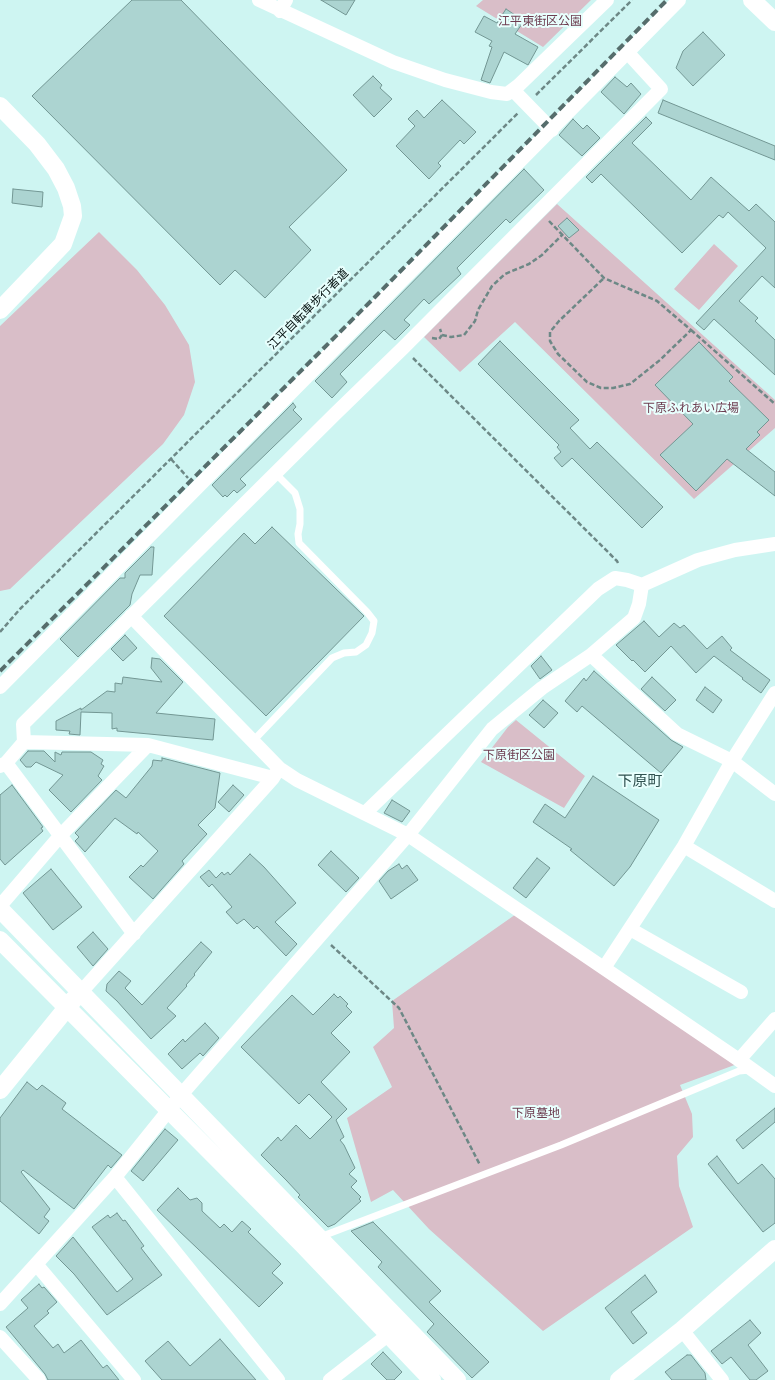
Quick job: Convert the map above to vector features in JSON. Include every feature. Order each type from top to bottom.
[{"type":"street","points":[[259,0],[283,6],[393,62],[445,80],[491,92],[507,94],[608,0]]},
{"type":"street","points":[[0,687],[679,0]]},
{"type":"street","points":[[752,0],[775,22]]},
{"type":"street","points":[[134,934],[3,764],[24,742],[23,724],[403,348],[661,89],[628,53]]},
{"type":"street","points":[[513,90],[552,130]]},
{"type":"street","points":[[0,106],[37,144],[56,169],[66,188],[73,216],[62,244],[0,310]]},
{"type":"street","points":[[365,813],[598,588],[615,578],[642,585],[698,560],[735,550],[775,544]]},
{"type":"street","points":[[0,1304],[115,1178],[169,1109],[408,835],[492,729],[542,688],[591,655],[634,618],[639,604],[642,585]]},
{"type":"street","points":[[131,616],[253,741],[276,773]]},
{"type":"street","points":[[591,655],[676,734],[732,761],[775,794]]},
{"type":"street","points":[[604,968],[684,846],[732,761],[775,694]]},
{"type":"street","points":[[24,742],[148,745],[276,773],[297,780],[408,835],[740,1060],[775,1086]]},
{"type":"street","points":[[148,745],[60,836],[0,908],[457,1380]]},
{"type":"street","points":[[0,1090],[67,1006],[134,934],[276,773]]},
{"type":"street","points":[[684,846],[775,901]]},
{"type":"street","points":[[630,929],[742,992]]},
{"type":"street","points":[[0,940],[303,1245],[432,1380]]},
{"type":"street","points":[[740,1060],[775,1019]]},
{"type":"street","points":[[115,1178],[278,1380]]},
{"type":"street","points":[[619,1380],[682,1330],[775,1249]]},
{"type":"street","points":[[36,1264],[134,1380]]},
{"type":"street","points":[[682,1330],[722,1380]]},
{"type":"street","points":[[330,1380],[388,1335]]},
{"type":"street","points":[[0,1336],[39,1380]]},
{"type":"lane","points":[[253,741],[332,658],[344,653],[356,652],[366,645],[372,633],[374,621],[368,612],[299,543],[300,509],[295,493],[275,473]]},
{"type":"lane","points":[[319,1237],[561,1145],[738,1071],[753,1070]]},
{"type":"path","name":"江平自転車歩行者道","points":[[0,632],[20,609],[170,459],[632,0]]},
{"type":"path","points":[[544,216],[604,278],[657,301],[775,404]]},
{"type":"path","points":[[442,335],[451,337],[464,335],[475,321],[478,310],[492,286],[505,274],[529,264],[542,255],[563,234]]},
{"type":"path","points":[[604,278],[550,332],[550,341],[558,354],[586,382],[601,388],[613,388],[630,384],[660,360],[692,330]]},
{"type":"path","points":[[403,348],[617,561],[627,580]]},
{"type":"path","points":[[170,459],[197,487]]},
{"type":"path","points":[[320,936],[399,1008],[484,1174]]},
{"type":"green space","name":"江平東街区公園","points":[[483,0],[591,0],[543,47],[476,6]]},
{"type":"green space","name":"下原ふれあい広場","points":[[557,204],[775,400],[775,428],[694,499],[515,322],[460,372],[424,337]]},
{"type":"green space","points":[[99,232],[137,270],[165,305],[189,345],[195,382],[184,415],[163,444],[10,589],[0,591],[0,326]]},
{"type":"green space","points":[[714,244],[738,266],[699,310],[674,289]]},
{"type":"green space","name":"下原街区公園","points":[[516,720],[585,776],[564,808],[481,762],[508,727]]},
{"type":"green space","name":"下原墓地","points":[[519,912],[740,1063],[680,1085],[692,1114],[693,1137],[677,1156],[679,1186],[693,1227],[543,1331],[429,1229],[393,1190],[371,1202],[347,1118],[392,1087],[373,1047],[394,1028],[392,1001]]},
{"type":"building","points":[[132,0],[181,0],[347,170],[289,227],[311,250],[265,298],[235,270],[220,285],[32,96]]},
{"type":"building","points":[[321,0],[355,0],[346,15]]},
{"type":"building","points":[[506,9],[524,21],[515,34],[538,47],[528,65],[504,52],[490,83],[481,80],[492,47],[489,46],[492,41],[475,32],[484,16],[497,23]]},
{"type":"building","points":[[703,32],[725,55],[693,86],[676,68],[683,51]]},
{"type":"building","points":[[373,76],[382,85],[380,88],[392,99],[374,117],[353,95]]},
{"type":"building","points":[[615,77],[627,87],[631,83],[641,94],[624,114],[601,92]]},
{"type":"building","points":[[442,100],[476,132],[464,144],[460,140],[438,163],[441,166],[429,179],[396,146],[415,126],[408,119],[417,110],[424,118]]},
{"type":"building","points":[[663,100],[775,146],[775,160],[658,113]]},
{"type":"building","points":[[646,117],[652,123],[632,143],[691,200],[711,177],[749,211],[756,204],[775,222],[775,288],[762,276],[739,301],[758,318],[755,321],[775,340],[775,375],[714,319],[704,330],[696,323],[766,248],[728,212],[723,218],[719,215],[682,253],[601,174],[592,183],[586,177]]},
{"type":"building","points":[[573,119],[583,129],[587,125],[600,138],[582,156],[559,135]]},
{"type":"building","points":[[524,169],[544,190],[510,223],[506,219],[457,268],[461,274],[429,304],[424,299],[404,320],[410,325],[395,340],[384,330],[340,374],[347,382],[332,398],[315,381]]},
{"type":"building","points":[[13,189],[43,192],[42,207],[12,203]]},
{"type":"building","points":[[567,218],[579,230],[569,238],[558,226]]},
{"type":"building","points":[[500,341],[579,420],[570,428],[590,449],[597,442],[663,507],[642,528],[572,458],[562,467],[554,458],[561,452],[557,447],[559,445],[478,364]]},
{"type":"building","points":[[699,342],[733,377],[729,381],[769,420],[757,432],[760,435],[746,449],[775,472],[775,496],[727,459],[696,491],[660,455],[693,424],[655,385]]},
{"type":"building","points":[[293,403],[296,407],[293,410],[302,419],[240,479],[246,485],[237,493],[234,490],[227,497],[225,495],[223,497],[212,485]]},
{"type":"building","points":[[272,527],[364,616],[266,716],[164,616],[244,533],[255,544]]},
{"type":"building","points":[[151,547],[154,547],[152,575],[140,575],[132,594],[130,605],[78,657],[60,639],[120,578],[125,578],[125,573]]},
{"type":"building","points":[[644,621],[659,637],[674,623],[680,628],[684,625],[707,649],[722,636],[732,648],[730,650],[770,680],[761,693],[714,656],[696,673],[671,646],[645,672],[616,645]]},
{"type":"building","points":[[125,635],[137,648],[123,661],[111,649]]},
{"type":"building","points":[[541,656],[552,670],[540,679],[531,666]]},
{"type":"building","points":[[152,658],[160,659],[183,682],[156,713],[215,719],[213,740],[117,731],[117,728],[112,729],[112,713],[81,712],[80,735],[69,734],[70,731],[56,730],[56,721],[81,708],[81,710],[107,691],[115,692],[115,683],[122,684],[123,677],[162,682],[151,668]]},
{"type":"building","points":[[594,671],[671,740],[683,747],[661,773],[582,706],[577,712],[565,701],[584,678],[586,681]]},
{"type":"building","points":[[652,677],[676,700],[665,711],[641,689]]},
{"type":"building","points":[[705,687],[722,700],[713,713],[696,700]]},
{"type":"building","points":[[543,700],[558,713],[544,728],[529,715]]},
{"type":"building","points":[[28,751],[44,751],[55,762],[55,752],[61,755],[62,752],[91,752],[103,760],[101,764],[104,766],[98,776],[102,780],[71,812],[49,790],[63,775],[36,762],[31,767],[26,767],[20,760]]},
{"type":"building","points":[[162,758],[220,773],[215,808],[198,825],[207,834],[182,861],[184,864],[153,899],[129,877],[141,865],[143,867],[158,851],[138,832],[137,834],[115,818],[85,852],[75,841],[79,837],[75,833],[116,790],[126,798],[152,766],[153,760],[162,761]]},
{"type":"building","points":[[593,776],[659,820],[630,867],[614,886],[570,850],[572,849],[533,822],[545,804],[565,818]]},
{"type":"building","points":[[12,785],[43,827],[41,828],[43,831],[5,865],[0,859],[0,795]]},
{"type":"building","points":[[233,785],[244,795],[229,812],[218,802]]},
{"type":"building","points":[[392,800],[410,811],[402,822],[384,813]]},
{"type":"building","points":[[331,851],[359,878],[346,892],[318,865]]},
{"type":"building","points":[[250,854],[296,903],[275,922],[297,944],[286,956],[257,926],[254,929],[244,919],[237,924],[226,912],[232,907],[212,884],[209,887],[200,877],[209,870],[216,878],[222,872],[224,875],[228,872],[230,875]]},
{"type":"building","points":[[537,858],[550,868],[526,898],[513,888]]},
{"type":"building","points":[[399,864],[402,869],[407,865],[418,880],[391,899],[379,881],[388,871]]},
{"type":"building","points":[[51,869],[82,907],[53,930],[23,893]]},
{"type":"building","points":[[93,932],[108,949],[93,966],[77,947]]},
{"type":"building","points":[[201,942],[212,952],[187,986],[167,1008],[176,1016],[151,1039],[106,991],[107,984],[119,971],[131,981],[125,988],[142,1005]]},
{"type":"building","points":[[334,994],[338,998],[340,996],[348,1004],[346,1006],[352,1012],[331,1033],[350,1052],[321,1082],[347,1109],[336,1120],[344,1137],[340,1140],[355,1168],[349,1174],[357,1181],[351,1187],[361,1197],[359,1199],[361,1201],[335,1224],[328,1227],[298,1197],[300,1195],[261,1155],[278,1137],[281,1141],[296,1125],[310,1139],[332,1117],[309,1094],[299,1104],[241,1047],[292,995],[313,1015]]},
{"type":"building","points":[[205,1023],[219,1038],[203,1056],[200,1053],[182,1069],[168,1054],[183,1039],[185,1042]]},
{"type":"building","points":[[27,1082],[37,1090],[42,1085],[66,1103],[62,1109],[122,1155],[111,1168],[108,1165],[74,1209],[23,1170],[21,1172],[50,1209],[44,1217],[49,1221],[39,1234],[0,1201],[0,1118]]},
{"type":"building","points":[[775,1108],[775,1122],[743,1149],[736,1140]]},
{"type":"building","points":[[165,1129],[178,1140],[143,1181],[131,1171]]},
{"type":"building","points":[[717,1156],[738,1184],[762,1164],[775,1179],[775,1223],[763,1232],[708,1164]]},
{"type":"building","points":[[178,1188],[190,1200],[197,1198],[202,1203],[202,1211],[220,1228],[224,1224],[232,1232],[242,1221],[251,1229],[248,1232],[281,1264],[272,1273],[283,1283],[259,1307],[157,1210]]},
{"type":"building","points":[[117,1213],[123,1221],[125,1220],[144,1246],[141,1248],[162,1275],[107,1315],[74,1274],[56,1256],[73,1237],[117,1292],[133,1279],[92,1227],[108,1215],[110,1218]]},
{"type":"building","points":[[373,1222],[441,1291],[429,1302],[489,1362],[472,1378],[427,1332],[434,1324],[378,1267],[382,1262],[351,1231]]},
{"type":"building","points":[[645,1275],[657,1292],[631,1312],[647,1333],[633,1344],[605,1308]]},
{"type":"building","points":[[39,1284],[57,1302],[47,1311],[49,1313],[34,1326],[53,1348],[58,1344],[64,1353],[81,1340],[103,1368],[107,1365],[119,1380],[48,1380],[6,1327],[28,1308],[21,1300]]},
{"type":"building","points":[[750,1320],[761,1333],[748,1345],[768,1371],[756,1380],[750,1380],[731,1357],[722,1364],[711,1351]]},
{"type":"building","points":[[220,1339],[256,1380],[162,1380],[145,1361],[168,1341],[190,1366]]},
{"type":"building","points":[[383,1352],[402,1372],[394,1380],[387,1380],[371,1364]]},
{"type":"building","points":[[687,1355],[691,1355],[705,1373],[706,1380],[672,1380],[665,1372]]},
{"type":"railway","points":[[0,671],[375,297],[667,0]]},
{"type":"district","name":"下原町","points":[[640,781]]}]
